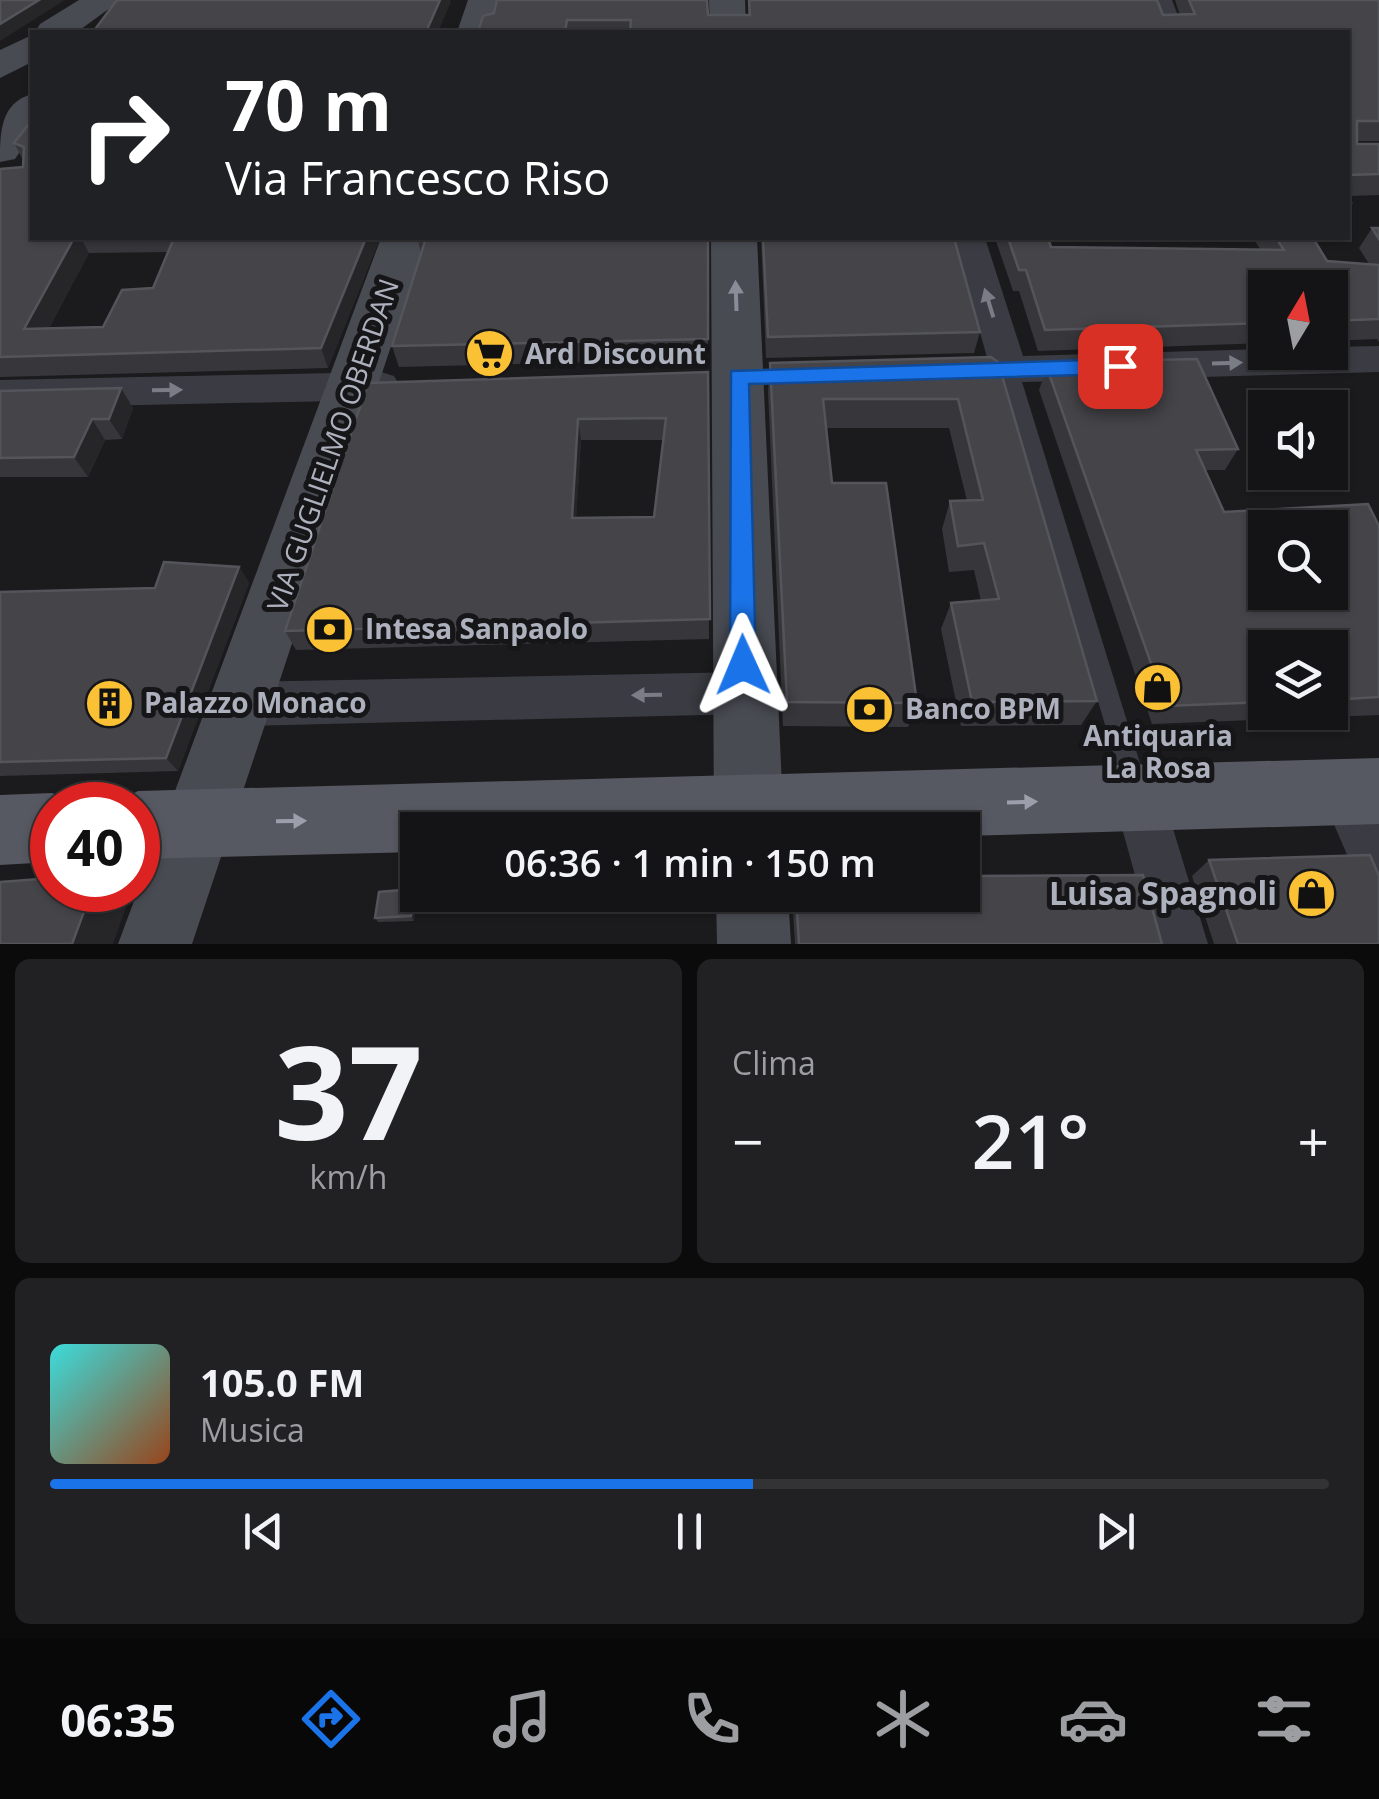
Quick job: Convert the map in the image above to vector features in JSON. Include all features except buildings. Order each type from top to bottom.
[{"type":"main road","points":[[850,812],[1362,792]]},
{"type":"main road","points":[[165,825],[400,821]]},
{"type":"main road","points":[[0,830],[30,829]]},
{"type":"street","points":[[86,30],[105,0]]},
{"type":"street","points":[[58,30],[105,0]]},
{"type":"street","points":[[476,30],[486,0]]},
{"type":"street","points":[[727,0],[728,30]]},
{"type":"street","points":[[1159,0],[1170,30]]},
{"type":"street","points":[[4,168],[30,110]]},
{"type":"street","name":"VIA GUGLIELMO OBERDAN","points":[[155,944],[165,825],[251,678],[403,240]]},
{"type":"street","points":[[734,240],[743,665],[761,812]]},
{"type":"street","points":[[970,240],[1009,370]]},
{"type":"street","points":[[912,372],[1379,359]]},
{"type":"street","points":[[0,394],[411,385]]},
{"type":"street","points":[[251,678],[743,665]]},
{"type":"street","points":[[1362,792],[1379,870]]},
{"type":"street","points":[[1139,799],[1182,944]]},
{"type":"street","points":[[753,912],[754,944]]},
{"type":"lane","points":[[1009,370],[1139,799]]},
{"type":"place","name":"Ard Discount","points":[[490,354]]},
{"type":"place","name":"Intesa Sanpaolo","points":[[330,629]]},
{"type":"place","name":"Antiquaria La Rosa","points":[[1158,688]]},
{"type":"place","name":"Palazzo Monaco","points":[[109,703]]},
{"type":"place","name":"Banco BPM","points":[[870,709]]},
{"type":"place","name":"Luisa Spagnoli","points":[[1312,894]]},
{"type":"route","points":[[743,665],[738,377],[1120,366]]}]
